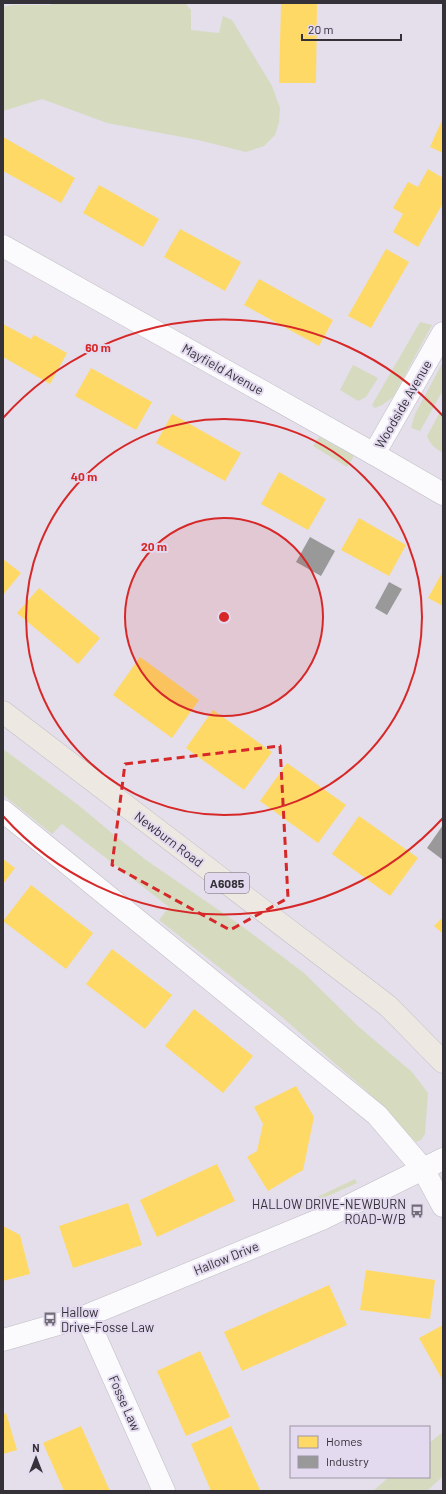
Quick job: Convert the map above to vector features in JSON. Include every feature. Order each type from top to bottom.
[{"type":"main road","name":"Newburn Road","points":[[3,712],[388,1006],[443,1062]]},
{"type":"street","name":"Mayfield Avenue","points":[[3,246],[443,494]]},
{"type":"street","name":"Woodside Avenue","points":[[374,454],[443,333]]},
{"type":"street","points":[[3,811],[377,1115],[423,1170],[443,1206]]},
{"type":"street","name":"Hallow Drive","points":[[3,1340],[86,1316],[324,1218],[443,1159]]},
{"type":"street","name":"Fosse Law","points":[[86,1316],[164,1491]]},
{"type":"highlighted area","points":[[280,746],[288,898],[230,930],[112,865],[125,764]]},
{"type":"green space","points":[[54,3],[185,3],[191,10],[191,30],[219,33],[223,16],[232,20],[272,86],[280,108],[279,122],[275,135],[264,146],[246,152],[198,140],[107,123],[42,99],[3,111],[3,7],[12,5],[50,5]]},
{"type":"green space","points":[[420,322],[432,325],[393,397],[375,408],[372,405]]},
{"type":"green space","points":[[443,362],[443,390],[420,431],[411,428],[415,414]]},
{"type":"green space","points":[[353,365],[378,378],[366,397],[358,401],[340,390]]},
{"type":"green space","points":[[440,412],[443,414],[443,453],[433,446],[427,436]]},
{"type":"green space","points":[[319,437],[354,456],[347,467],[313,446]]},
{"type":"green space","points":[[3,749],[77,804],[146,860],[239,924],[304,973],[359,1027],[412,1072],[428,1093],[425,1134],[421,1140],[416,1142],[370,1094],[276,1012],[159,920],[169,907],[62,824],[52,834],[3,795]]},
{"type":"green space","points":[[355,1179],[357,1183],[295,1211],[294,1208]]},
{"type":"green space","points":[[443,1432],[443,1476],[427,1491],[373,1491],[388,1478],[430,1478],[430,1442]]},
{"type":"building: Homes","points":[[281,3],[317,3],[316,83],[279,83]]},
{"type":"building: Homes","points":[[443,118],[443,153],[430,147]]},
{"type":"building: Homes","points":[[3,137],[75,178],[61,203],[3,171]]},
{"type":"building: Homes","points":[[428,169],[443,178],[443,203],[418,247],[393,232],[403,214],[393,208],[408,182],[418,187]]},
{"type":"building: Homes","points":[[99,185],[159,219],[143,247],[83,213]]},
{"type":"building: Homes","points":[[180,229],[241,262],[225,291],[164,257]]},
{"type":"building: Homes","points":[[386,249],[409,262],[371,328],[348,316]]},
{"type":"building: Homes","points":[[259,279],[333,320],[319,346],[244,305]]},
{"type":"building: Homes","points":[[3,324],[31,339],[34,335],[67,353],[50,384],[3,357]]},
{"type":"building: Homes","points":[[91,368],[152,402],[136,430],[75,396]]},
{"type":"building: Homes","points":[[172,414],[241,453],[225,481],[156,443]]},
{"type":"building: Homes","points":[[279,472],[326,499],[308,530],[261,504]]},
{"type":"building: Homes","points":[[359,518],[406,545],[389,576],[341,550]]},
{"type":"building: Homes","points":[[3,559],[21,573],[3,595]]},
{"type":"building: Homes","points":[[443,571],[443,606],[428,598]]},
{"type":"building: Homes","points":[[39,588],[100,638],[78,664],[17,613]]},
{"type":"building: Homes","points":[[140,657],[199,700],[172,738],[113,695]]},
{"type":"building: Homes","points":[[213,710],[272,752],[244,790],[186,748]]},
{"type":"building: Homes","points":[[287,763],[346,805],[318,843],[260,801]]},
{"type":"building: Homes","points":[[359,816],[418,858],[390,896],[332,854]]},
{"type":"building: Homes","points":[[3,859],[15,868],[3,884]]},
{"type":"building: Homes","points":[[31,885],[93,933],[66,969],[3,921]]},
{"type":"building: Homes","points":[[443,917],[443,934],[434,926]]},
{"type":"building: Homes","points":[[112,949],[172,995],[145,1029],[86,984]]},
{"type":"building: Homes","points":[[194,1009],[253,1056],[223,1093],[165,1046]]},
{"type":"building: Homes","points":[[296,1086],[314,1117],[303,1170],[268,1191],[247,1157],[257,1151],[263,1124],[254,1107]]},
{"type":"building: Homes","points":[[217,1164],[235,1201],[157,1237],[140,1200]]},
{"type":"building: Homes","points":[[128,1203],[142,1245],[73,1268],[59,1226]]},
{"type":"building: Homes","points":[[3,1226],[20,1235],[30,1274],[3,1281]]},
{"type":"building: Homes","points":[[366,1270],[435,1280],[430,1319],[360,1310]]},
{"type":"building: Homes","points":[[329,1285],[347,1325],[242,1371],[224,1332]]},
{"type":"building: Homes","points":[[443,1325],[443,1381],[419,1338]]},
{"type":"building: Homes","points":[[200,1351],[230,1417],[186,1436],[157,1371]]},
{"type":"building: Homes","points":[[6,1413],[17,1450],[3,1454],[3,1414]]},
{"type":"building: Homes","points":[[81,1426],[110,1491],[64,1491],[43,1443]]},
{"type":"building: Homes","points":[[231,1426],[260,1490],[259,1491],[211,1491],[191,1444]]},
{"type":"building: Industry","points":[[310,537],[335,551],[321,576],[296,562]]},
{"type":"building: Industry","points":[[389,582],[402,589],[387,615],[375,608]]},
{"type":"building: Industry","points":[[443,825],[443,860],[427,848]]},
{"type":"place","name":"HALLOW DRIVE-NEWBURN ROAD-W/B","points":[[417,1211]]},
{"type":"place","name":"Hallow Drive-Fosse Law","points":[[50,1319]]}]
